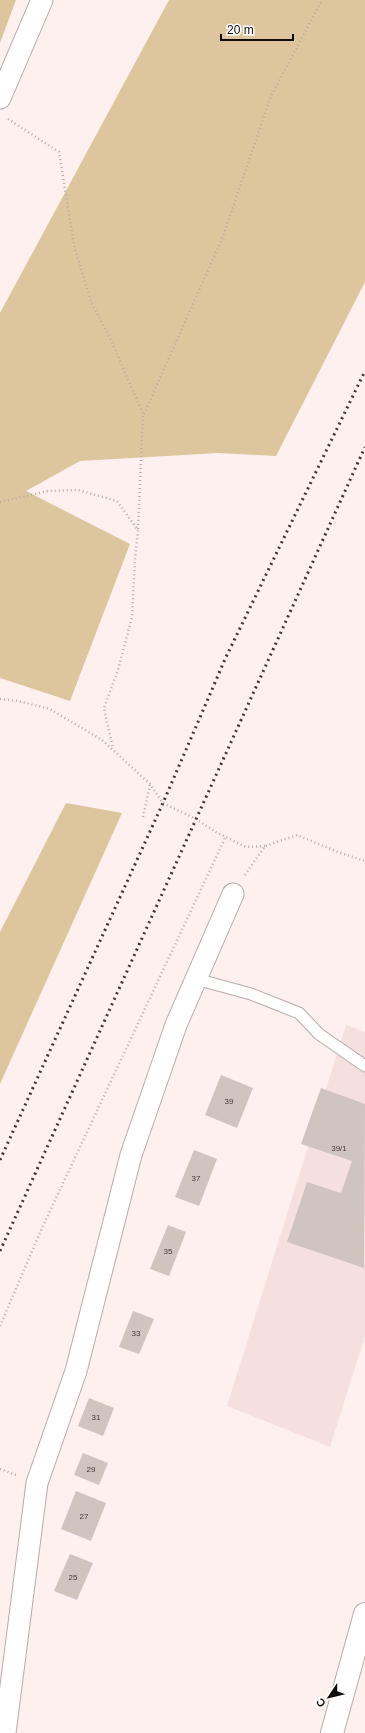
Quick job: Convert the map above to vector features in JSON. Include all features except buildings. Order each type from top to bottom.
[{"type":"highway","points":[[332,1733],[365,1614]]},
{"type":"street","points":[[0,98],[42,0]]},
{"type":"street","points":[[5,1733],[37,1483],[76,1371],[131,1155],[176,1025],[233,894]]},
{"type":"lane","points":[[196,979],[251,994],[299,1013],[319,1034],[365,1066]]},
{"type":"path","points":[[112,749],[104,708],[118,670],[132,617],[138,530],[143,414],[222,238],[271,96],[322,0]]},
{"type":"path","points":[[6,118],[59,152],[74,245],[92,302],[111,340],[143,414]]},
{"type":"path","points":[[0,502],[48,491],[78,490],[117,501],[138,530]]},
{"type":"path","points":[[0,699],[18,701],[50,709],[102,740],[150,784],[163,803],[196,819],[246,847],[265,846],[297,835],[338,852],[365,861]]},
{"type":"path","points":[[143,818],[150,784]]},
{"type":"path","points":[[0,1326],[42,1228],[226,836]]},
{"type":"path","points":[[233,894],[265,846]]},
{"type":"shaded area","points":[[0,0],[16,0],[0,43]]},
{"type":"shaded area","points":[[169,0],[365,0],[365,282],[276,456],[218,453],[80,461],[26,491],[130,544],[70,701],[0,678],[0,313]]},
{"type":"shaded area","points":[[66,803],[122,813],[0,1084],[0,932]]},
{"type":"shaded area","points":[[346,1025],[365,1032],[365,1336],[330,1447],[227,1406]]},
{"type":"railway","points":[[0,1160],[163,803],[226,657],[365,371]]},
{"type":"railway","points":[[0,1251],[365,447]]}]
